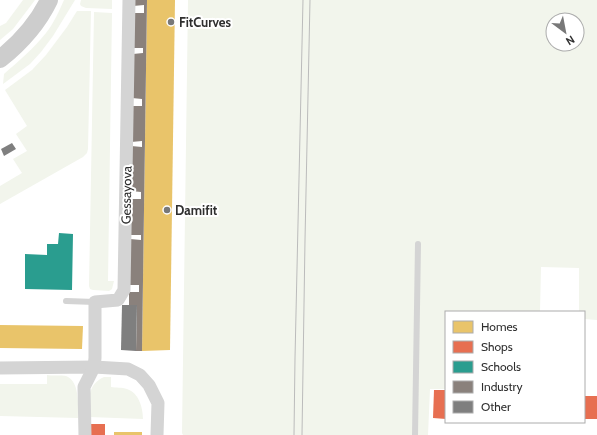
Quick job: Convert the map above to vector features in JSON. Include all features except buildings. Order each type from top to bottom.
[{"type":"street","points":[[0,59],[21,40],[39,17],[49,0]]},
{"type":"street","name":"Gessayova","points":[[95,302],[118,300],[124,290],[129,0]]},
{"type":"street","points":[[85,435],[84,387],[94,367],[95,302]]},
{"type":"street","points":[[0,368],[94,367],[128,369],[140,375],[149,385],[158,403],[157,435]]},
{"type":"lane","points":[[415,435],[418,244]]},
{"type":"lane","points":[[66,301],[95,302]]},
{"type":"shaded area","points":[[23,0],[35,0],[13,29],[0,40],[0,26],[6,23]]},
{"type":"shaded area","points":[[64,0],[75,0],[53,36],[30,64],[3,84],[4,74],[46,33],[54,21]]},
{"type":"shaded area","points":[[81,0],[112,0],[112,9],[86,8],[81,6]]},
{"type":"shaded area","points":[[188,0],[597,0],[597,320],[585,319],[585,311],[579,311],[579,268],[541,267],[540,311],[445,311],[445,389],[430,389],[428,435],[183,435]]},
{"type":"shaded area","points":[[77,11],[91,11],[87,153],[83,157],[0,204],[0,186],[22,173],[13,159],[27,151],[16,134],[27,126],[5,90],[32,70],[46,55]]},
{"type":"shaded area","points":[[94,12],[112,13],[108,281],[114,281],[112,289],[109,291],[93,290],[90,289],[89,286]]},
{"type":"shaded area","points":[[47,375],[66,376],[74,383],[78,401],[78,418],[0,416],[0,384],[47,384]]},
{"type":"shaded area","points":[[104,377],[111,377],[111,387],[125,388],[135,394],[140,401],[143,419],[89,417],[89,400],[91,389],[98,380]]},
{"type":"tram line","points":[[294,435],[303,0]]},
{"type":"tram line","points":[[302,435],[310,0]]},
{"type":"place","name":"FitCurves","points":[[171,22]]},
{"type":"place","name":"Damifit","points":[[167,210]]}]
